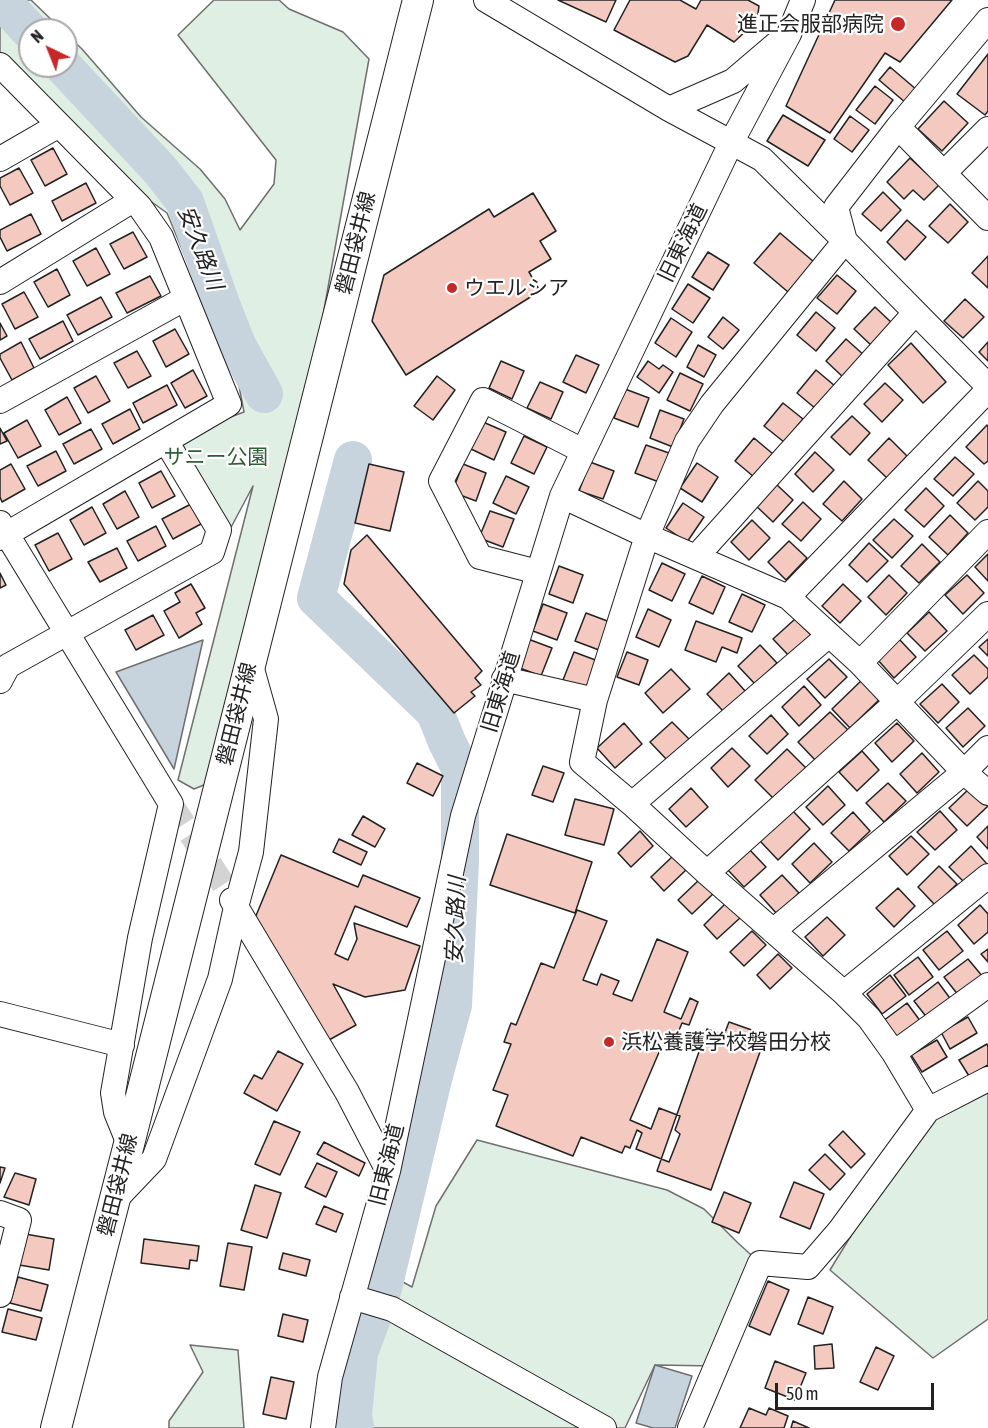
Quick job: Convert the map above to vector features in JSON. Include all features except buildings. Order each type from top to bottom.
[{"type":"main road","name":"磐田袋井線","points":[[56,1428],[418,0]]},
{"type":"street","points":[[486,0],[669,109],[762,159],[988,388],[788,597]]},
{"type":"street","name":"旧東海道","points":[[323,1428],[330,1377],[388,1171],[463,816],[562,496],[731,143],[789,34],[803,0]]},
{"type":"street","points":[[845,241],[836,207],[898,127],[988,20]]},
{"type":"street","points":[[669,109],[733,81],[789,34]]},
{"type":"street","points":[[0,65],[140,207],[161,237],[229,404],[2,532],[67,633],[171,804],[140,938],[113,1093],[116,1112],[129,1144]]},
{"type":"street","points":[[0,159],[59,125]]},
{"type":"street","points":[[898,127],[988,218]]},
{"type":"street","points":[[944,173],[988,129]]},
{"type":"street","points":[[0,282],[133,200]]},
{"type":"street","points":[[845,241],[712,404],[687,441],[647,536],[595,700],[582,762],[844,993],[869,1018],[894,1053],[928,1110]]},
{"type":"street","points":[[0,401],[186,298]]},
{"type":"street","points":[[696,557],[915,313]]},
{"type":"street","points":[[538,572],[480,557],[441,481],[483,400],[583,451]]},
{"type":"street","points":[[0,681],[8,666],[212,552],[219,530],[166,441]]},
{"type":"street","points":[[562,496],[647,536],[788,597],[860,663],[988,794]]},
{"type":"street","points":[[860,663],[988,532]]},
{"type":"street","points":[[707,873],[897,702],[988,614]]},
{"type":"street","points":[[632,804],[829,634]]},
{"type":"street","points":[[114,1201],[154,1159],[220,979],[230,897],[251,852],[266,719],[250,662]]},
{"type":"street","points":[[504,679],[595,700]]},
{"type":"street","points":[[773,931],[964,772],[988,747]]},
{"type":"street","points":[[844,993],[988,876]]},
{"type":"street","points":[[230,897],[347,1092],[388,1171]]},
{"type":"street","points":[[894,1053],[988,985]]},
{"type":"street","points":[[0,1014],[122,1044]]},
{"type":"street","points":[[690,1428],[760,1263],[808,1267],[840,1230],[928,1110],[988,1079]]},
{"type":"street","points":[[0,1213],[19,1220],[0,1295]]},
{"type":"street","points":[[352,1297],[392,1310],[604,1428]]},
{"type":"green space","name":"サニー公園","points":[[0,0],[31,0],[50,18],[18,18],[18,78],[78,78],[78,45],[141,117],[200,169],[225,199],[240,230],[274,184],[276,160],[178,35],[214,0],[279,0],[289,9],[343,32],[369,59],[287,516],[221,778],[194,789],[178,780],[253,486],[228,533],[166,441],[244,412],[239,386],[167,213],[92,159],[0,65]]},
{"type":"green space","points":[[988,1079],[988,1319],[933,1358],[830,1270],[928,1110]]},
{"type":"green space","points":[[477,1140],[667,1190],[704,1209],[760,1263],[716,1366],[655,1365],[625,1428],[355,1428],[365,1338],[403,1282],[412,1287],[436,1206]]},
{"type":"green space","points":[[190,1345],[238,1350],[244,1428],[169,1428],[169,1421],[203,1372]]},
{"type":"shaded area","points":[[203,640],[174,769],[116,672]]},
{"type":"shaded area","points":[[655,1365],[692,1376],[675,1428],[653,1428],[636,1423]]},
{"type":"waterway","name":"安久路川","points":[[1,0],[18,18]]},
{"type":"waterway","name":"安久路川","points":[[74,78],[161,171],[185,202],[237,345],[264,394]]},
{"type":"waterway","name":"安久路川","points":[[353,460],[316,598],[435,712],[460,768],[460,862],[453,1005],[383,1288],[359,1353],[353,1415],[355,1428]]},
{"type":"tunnel","points":[[171,804],[225,887]]},
{"type":"place","name":"進正会服部病院","points":[[898,24]]},
{"type":"place","name":"ウエルシア","points":[[452,288]]},
{"type":"place","name":"浜松養護学校磐田分校","points":[[609,1042]]}]
